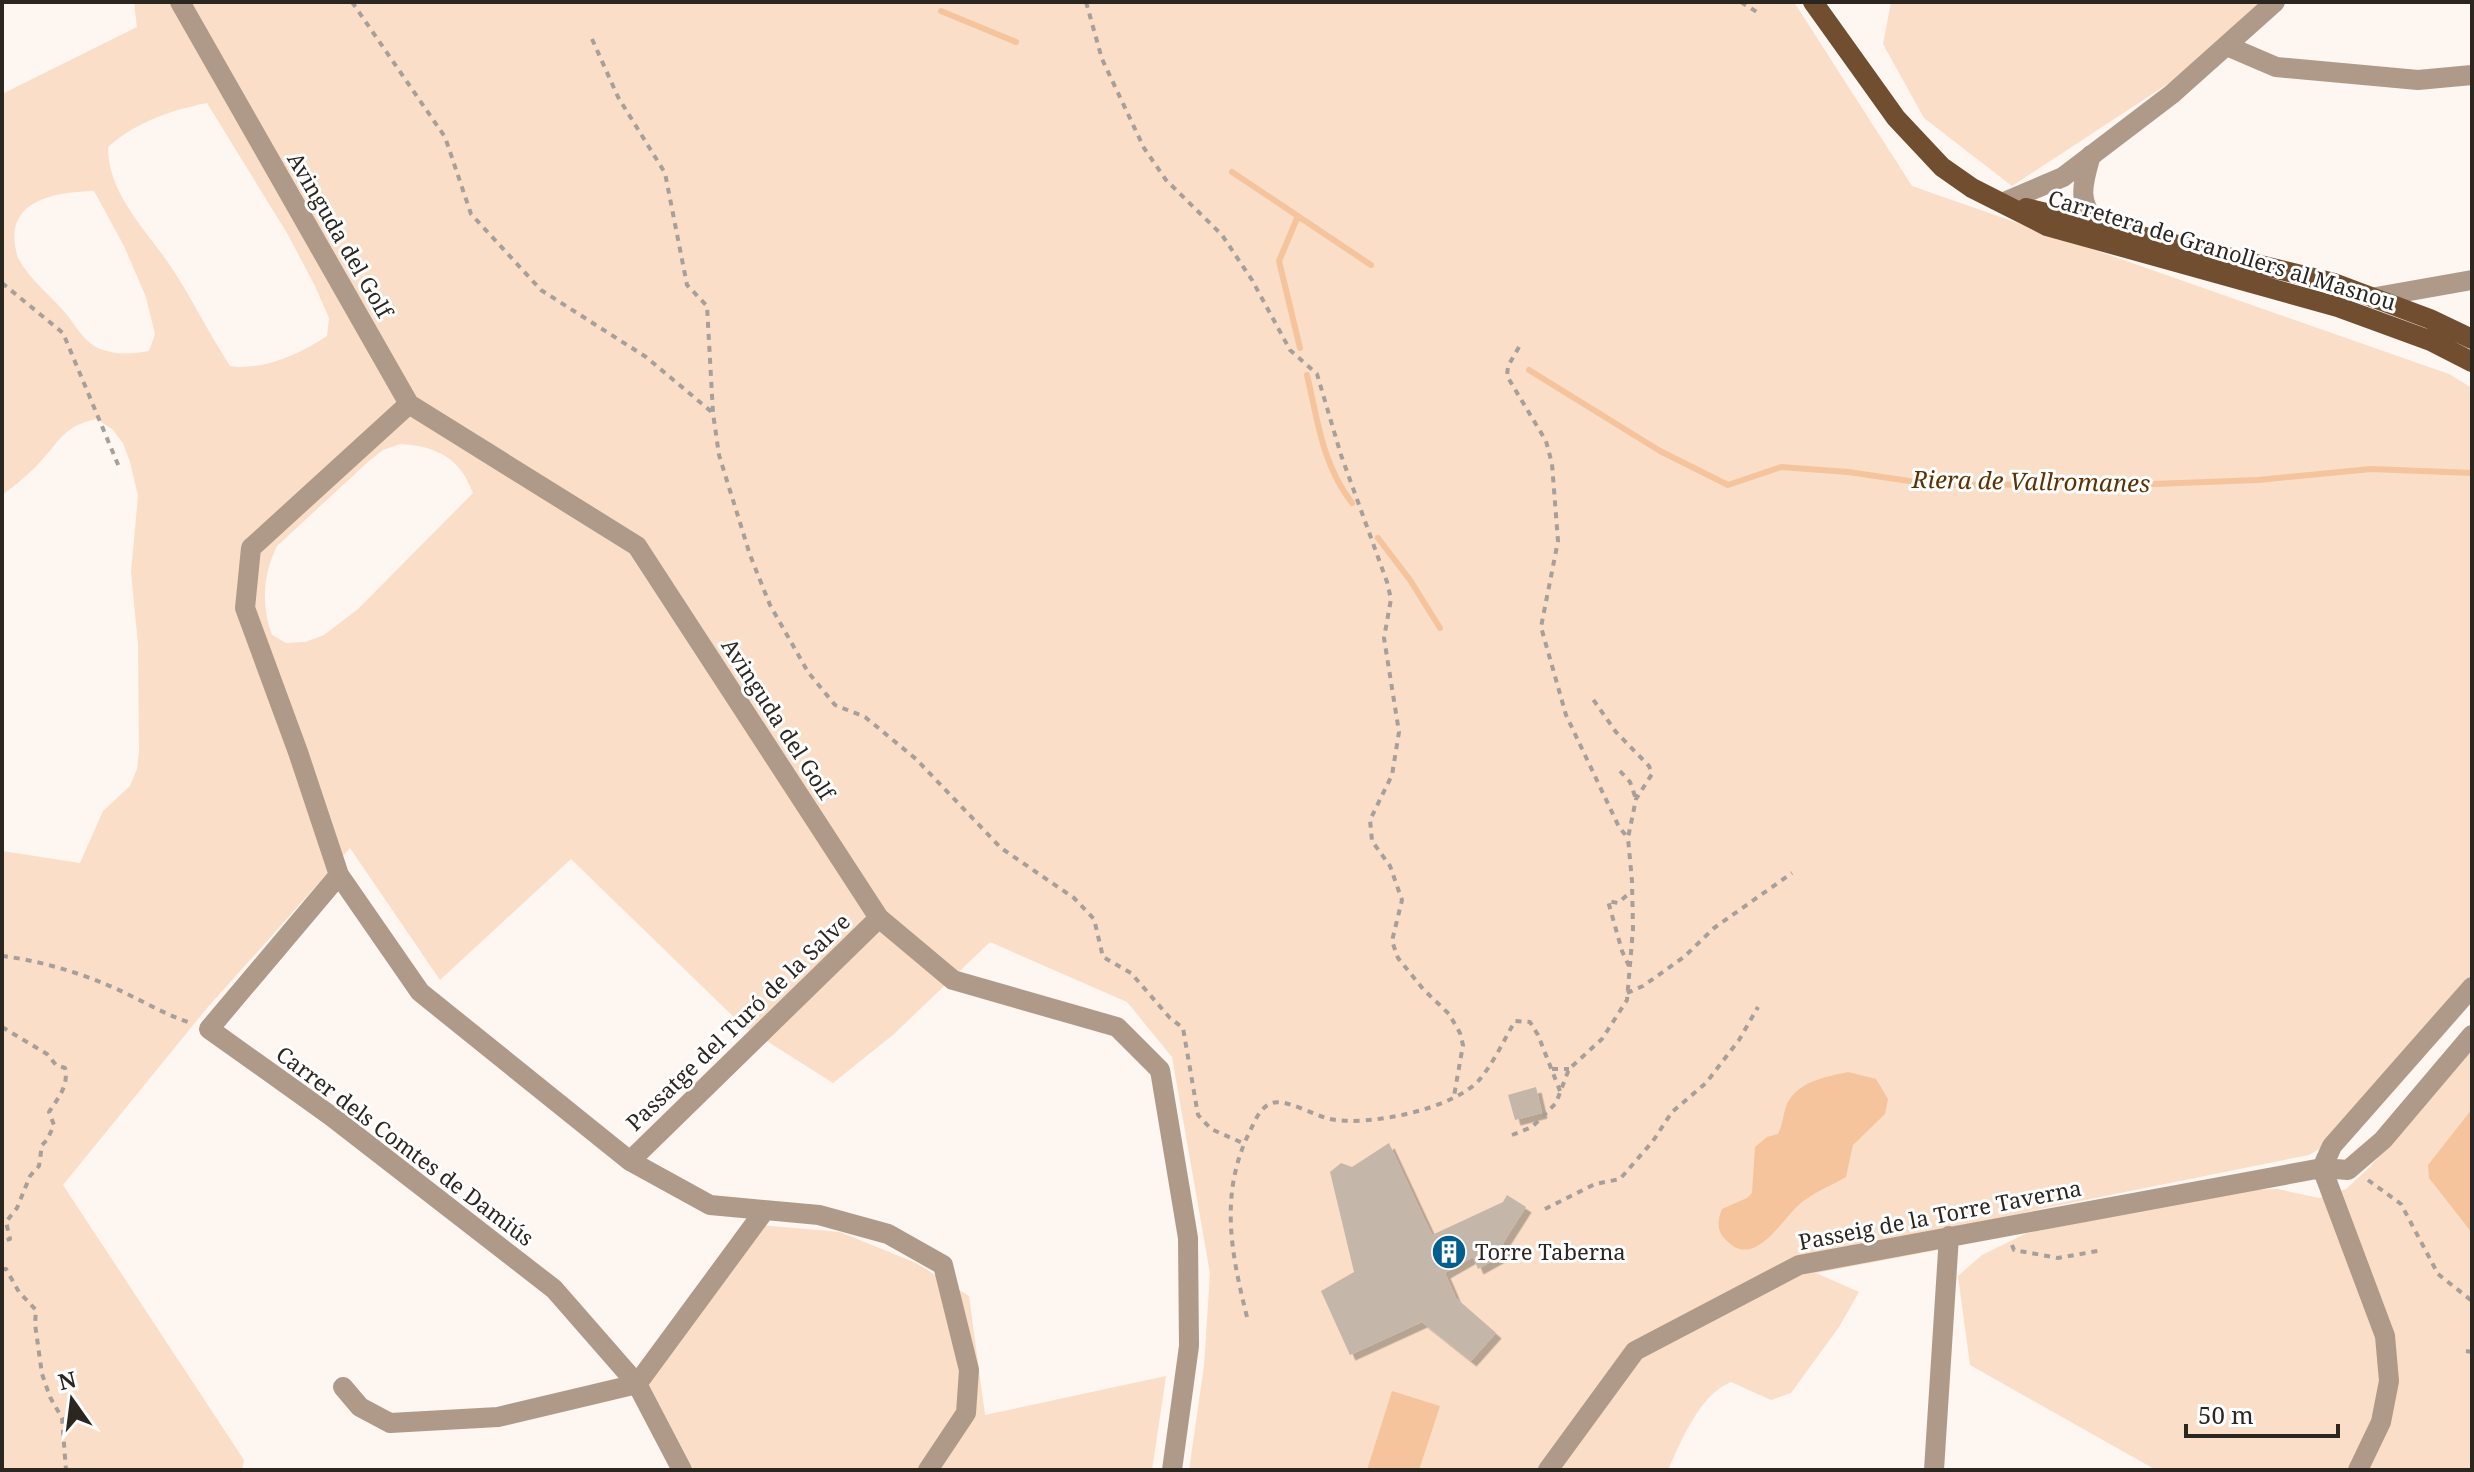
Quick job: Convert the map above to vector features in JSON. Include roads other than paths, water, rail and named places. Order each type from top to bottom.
[{"type":"main road","name":"Carretera de Granollers al Masnou","points":[[1813,2],[1913,137],[1942,167],[1972,188],[2047,226],[2280,290],[2384,323],[2431,341],[2472,362]]},
{"type":"main road","name":"Carretera de Granollers al Masnou","points":[[2002,203],[2334,283],[2376,297],[2472,339]]},
{"type":"main road","points":[[2334,283],[2343,297],[2384,323]]},
{"type":"street","name":"Avinguda del Golf","points":[[180,2],[409,404],[637,546],[879,918],[953,980],[1117,1027],[1160,1070],[1188,1238],[1189,1346],[1172,1470]]},
{"type":"street","points":[[2002,203],[2063,177],[2172,94],[2275,2]]},
{"type":"street","points":[[2227,46],[2276,67],[2418,80],[2472,75]]},
{"type":"street","points":[[2091,155],[2084,181],[2084,206],[2098,224]]},
{"type":"street","points":[[2376,297],[2472,280]]},
{"type":"street","points":[[409,404],[251,548],[245,608],[339,875],[420,992],[630,1161],[710,1205],[819,1215],[888,1234],[943,1265],[969,1370],[966,1413],[928,1470]]},
{"type":"street","name":"Carrer dels Comtes de Damiús","points":[[339,875],[209,1029],[331,1116],[554,1289],[637,1384],[682,1470]]},
{"type":"street","name":"Passatge del Turó de la Salve","points":[[630,1161],[879,918]]},
{"type":"street","points":[[2358,1470],[2381,1422],[2384,1408],[2389,1381],[2385,1336],[2322,1168],[2332,1146],[2472,987]]},
{"type":"street","name":"Passeig de la Torre Taverna","points":[[1548,1470],[1635,1351],[1799,1265],[2322,1168],[2348,1170],[2383,1140],[2472,1035]]},
{"type":"street","points":[[343,1387],[360,1407],[390,1423],[498,1417],[637,1384],[765,1210]]},
{"type":"street","points":[[1934,1470],[1949,1236]]},
{"type":"waterway","name":"Riera de Vallromanes","points":[[941,11],[1016,42]]},
{"type":"waterway","name":"Riera de Vallromanes","points":[[1232,172],[1371,265]]},
{"type":"waterway","points":[[1298,216],[1279,261],[1300,348]]},
{"type":"waterway","name":"Riera de Vallromanes","points":[[1529,370],[1660,451],[1728,485],[1781,467],[1848,472],[1937,485],[2154,484],[2258,480],[2371,469],[2472,473]]},
{"type":"waterway","points":[[1307,375],[1327,457],[1352,503]]},
{"type":"waterway","points":[[1378,538],[1410,580],[1440,628]]},
{"type":"place","name":"Torre Taberna","points":[[1449,1252]]}]
